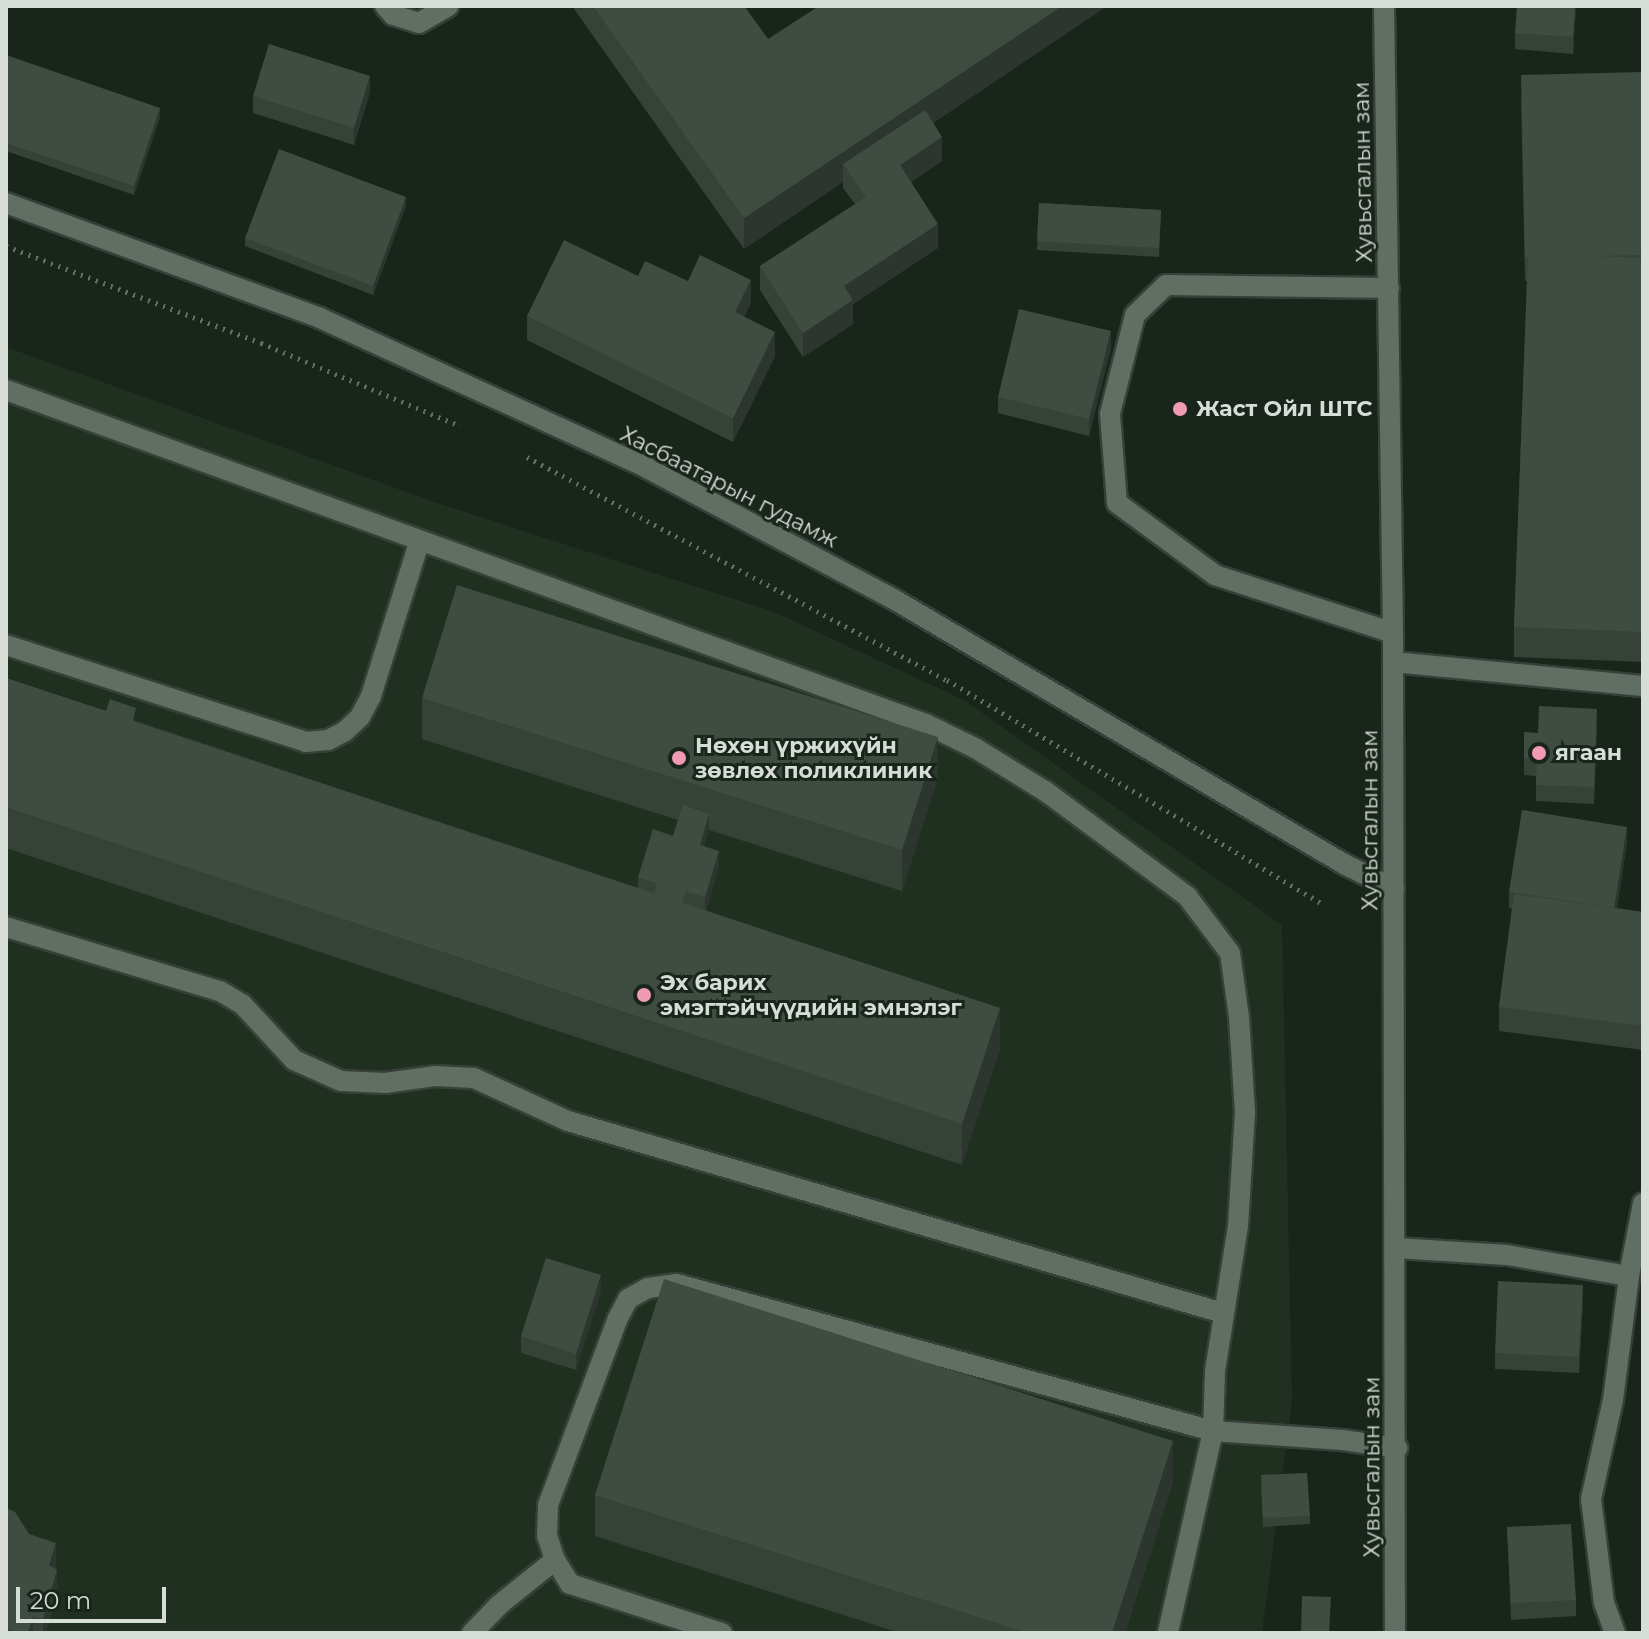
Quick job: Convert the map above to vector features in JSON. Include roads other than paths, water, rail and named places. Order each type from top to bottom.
[{"type":"street","points":[[385,6],[393,15],[419,23],[449,6]]},
{"type":"street","name":"Хувьсгалын зам","points":[[1384,6],[1393,633],[1395,1633]]},
{"type":"street","name":"Хасбаатарын гудамж","points":[[6,203],[320,318],[647,468],[895,600],[1344,864],[1394,889]]},
{"type":"street","points":[[1389,288],[1166,285],[1135,315],[1110,414],[1117,503],[1215,575],[1393,633]]},
{"type":"street","points":[[6,390],[419,543],[685,634],[926,724],[975,748],[1045,791],[1187,896],[1230,953],[1239,1017],[1245,1112],[1238,1226],[1223,1313],[1213,1431],[1168,1633]]},
{"type":"street","points":[[6,645],[306,742],[328,740],[360,717],[371,696],[419,543]]},
{"type":"street","points":[[1393,662],[1643,686]]},
{"type":"street","points":[[6,927],[220,991],[242,1004],[294,1060],[341,1081],[385,1083],[435,1076],[474,1078],[568,1121],[1223,1313]]},
{"type":"street","points":[[1615,1633],[1604,1603],[1591,1499],[1613,1400],[1629,1276],[1643,1203]]},
{"type":"street","points":[[1396,1248],[1507,1255],[1629,1276]]},
{"type":"street","points":[[722,1633],[570,1584],[555,1560],[547,1536],[548,1505],[617,1320],[628,1299],[648,1288],[677,1284],[1213,1431],[1343,1440],[1397,1448]]},
{"type":"street","points":[[472,1633],[499,1605],[555,1560]]},
{"type":"place","name":"Жаст Ойл ШТС","points":[[1180,409]]},
{"type":"place","name":"ягаан","points":[[1539,753]]},
{"type":"place","name":"Нөхөн үржихүйн зөвлөх поликлиник","points":[[679,758]]},
{"type":"place","name":"Эх барих эмэгтэйчүүдийн эмнэлэг","points":[[644,995]]}]
